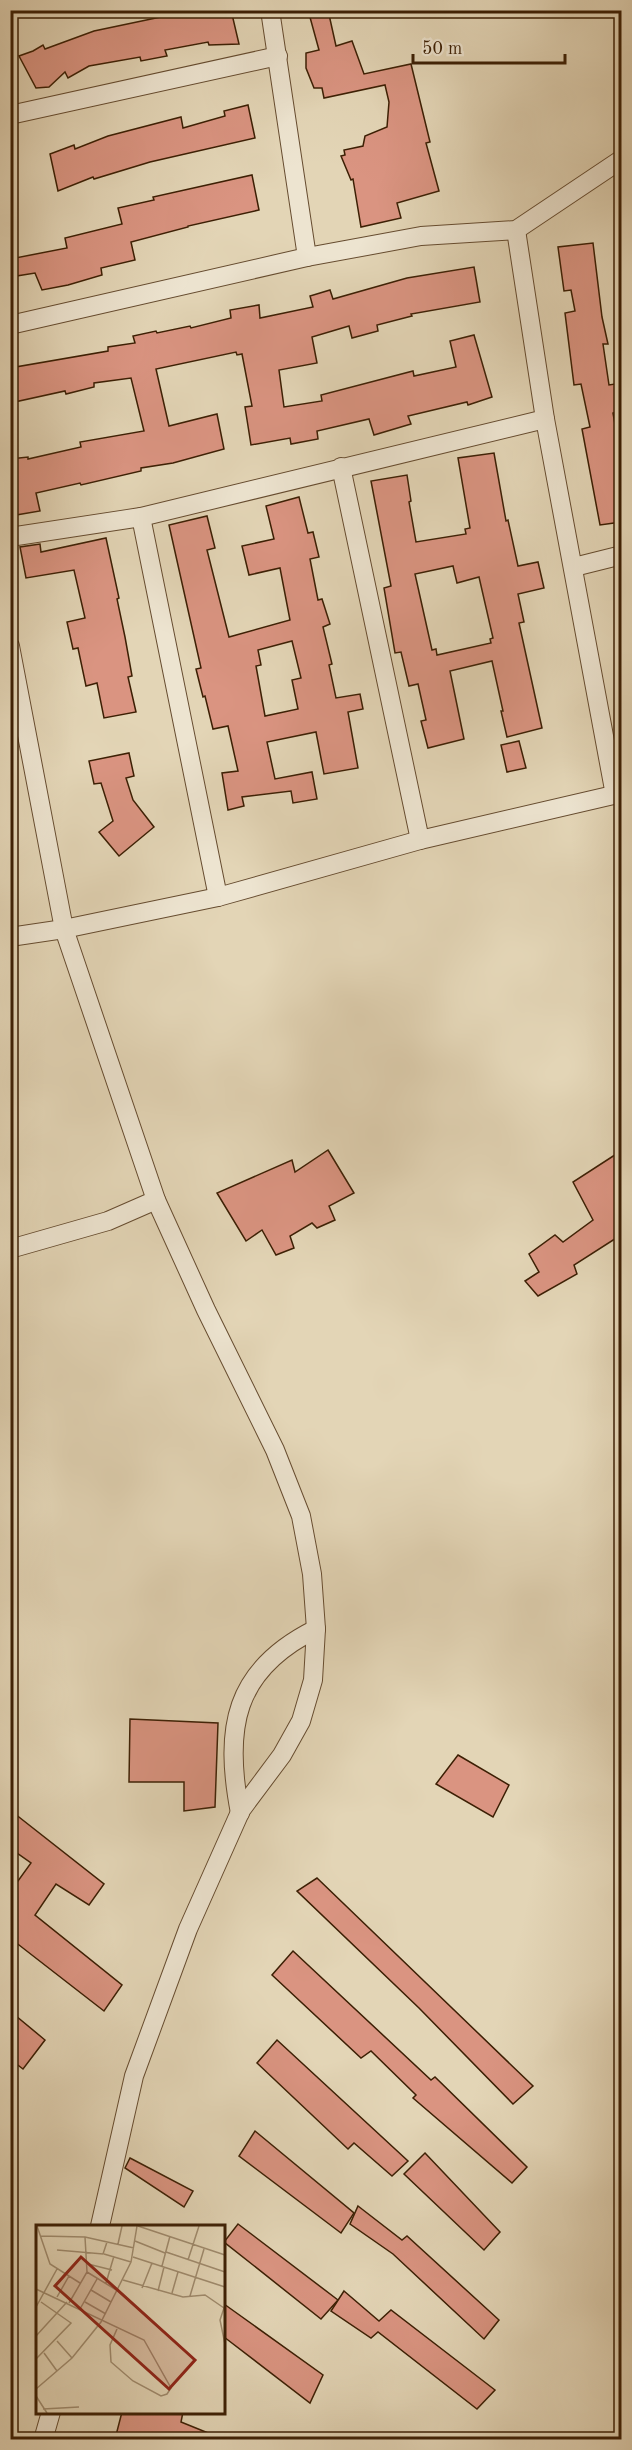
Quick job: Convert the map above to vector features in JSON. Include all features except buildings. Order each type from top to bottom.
[{"type":"street","points":[[270,10],[307,257]]},
{"type":"street","points":[[10,115],[278,56]]},
{"type":"street","points":[[10,325],[307,257],[421,236],[516,230],[621,159]]},
{"type":"street","points":[[10,937],[64,929],[218,897],[420,840],[618,794],[545,419],[516,230]]},
{"type":"street","points":[[10,537],[141,517],[545,419]]},
{"type":"street","points":[[341,467],[420,840]]},
{"type":"street","points":[[141,517],[218,897]]},
{"type":"street","points":[[574,567],[621,555]]},
{"type":"street","points":[[10,646],[64,929],[156,1200],[206,1310],[275,1450],[301,1516],[312,1574],[316,1629],[313,1680],[301,1721],[282,1755],[258,1785],[240,1813],[188,1929],[134,2076],[100,2225]]},
{"type":"street","points":[[10,1249],[108,1221],[156,1200]]},
{"type":"street","points":[[240,1813],[235,1789],[232,1739],[240,1704],[258,1672],[280,1650],[291,1641],[316,1629]]},
{"type":"street","points":[[43,2439],[50,2414]]}]
